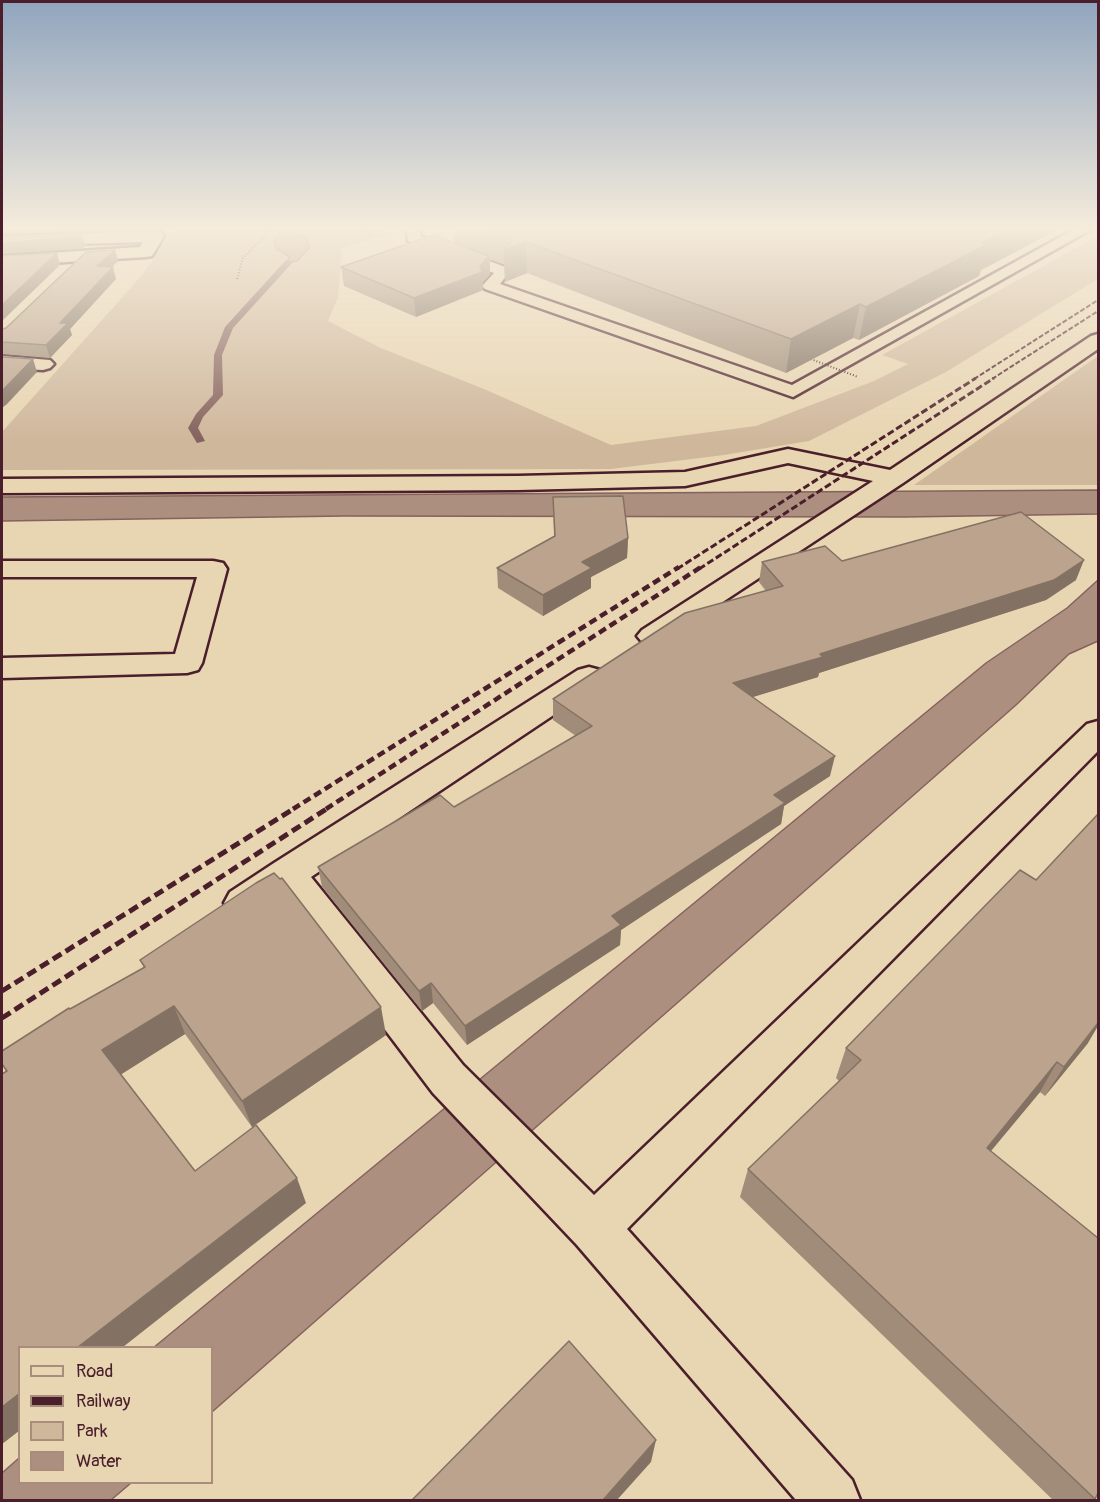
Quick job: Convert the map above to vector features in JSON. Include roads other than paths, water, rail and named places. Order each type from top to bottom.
[{"type":"street","points":[[218,919],[894,478],[1098,340]]},
{"type":"street","points":[[2,362],[43,364]]},
{"type":"street","points":[[2,488],[685,479],[789,456],[894,478]]},
{"type":"street","points":[[2,569],[213,569],[187,663],[2,668]]},
{"type":"street","points":[[594,1228],[1098,732]]},
{"type":"street","points":[[287,873],[448,1079],[594,1228],[832,1500]]},
{"type":"lane","points":[[530,300],[793,392],[958,300]]},
{"type":"water","points":[[1098,490],[1098,514],[905,517],[344,516],[2,521],[2,497]]},
{"type":"water","points":[[1098,580],[1098,641],[1069,654],[1016,705],[213,1411],[213,1346],[155,1346],[986,663],[1067,608]]},
{"type":"water","points":[[18,1459],[18,1484],[130,1484],[111,1500],[2,1500],[2,1473]]},
{"type":"waterway","points":[[200,441],[193,428],[199,416],[218,395],[218,355],[229,327],[254,300]]},
{"type":"railway","points":[[974,379],[1098,300]]},
{"type":"railway","points":[[992,379],[1098,311]]},
{"type":"railway","points":[[677,569],[976,378]]},
{"type":"railway","points":[[699,569],[994,378]]},
{"type":"railway","points":[[293,809],[679,567]]},
{"type":"railway","points":[[326,809],[701,567]]},
{"type":"railway","points":[[2,991],[295,808]]},
{"type":"railway","points":[[2,1018],[328,808]]}]
